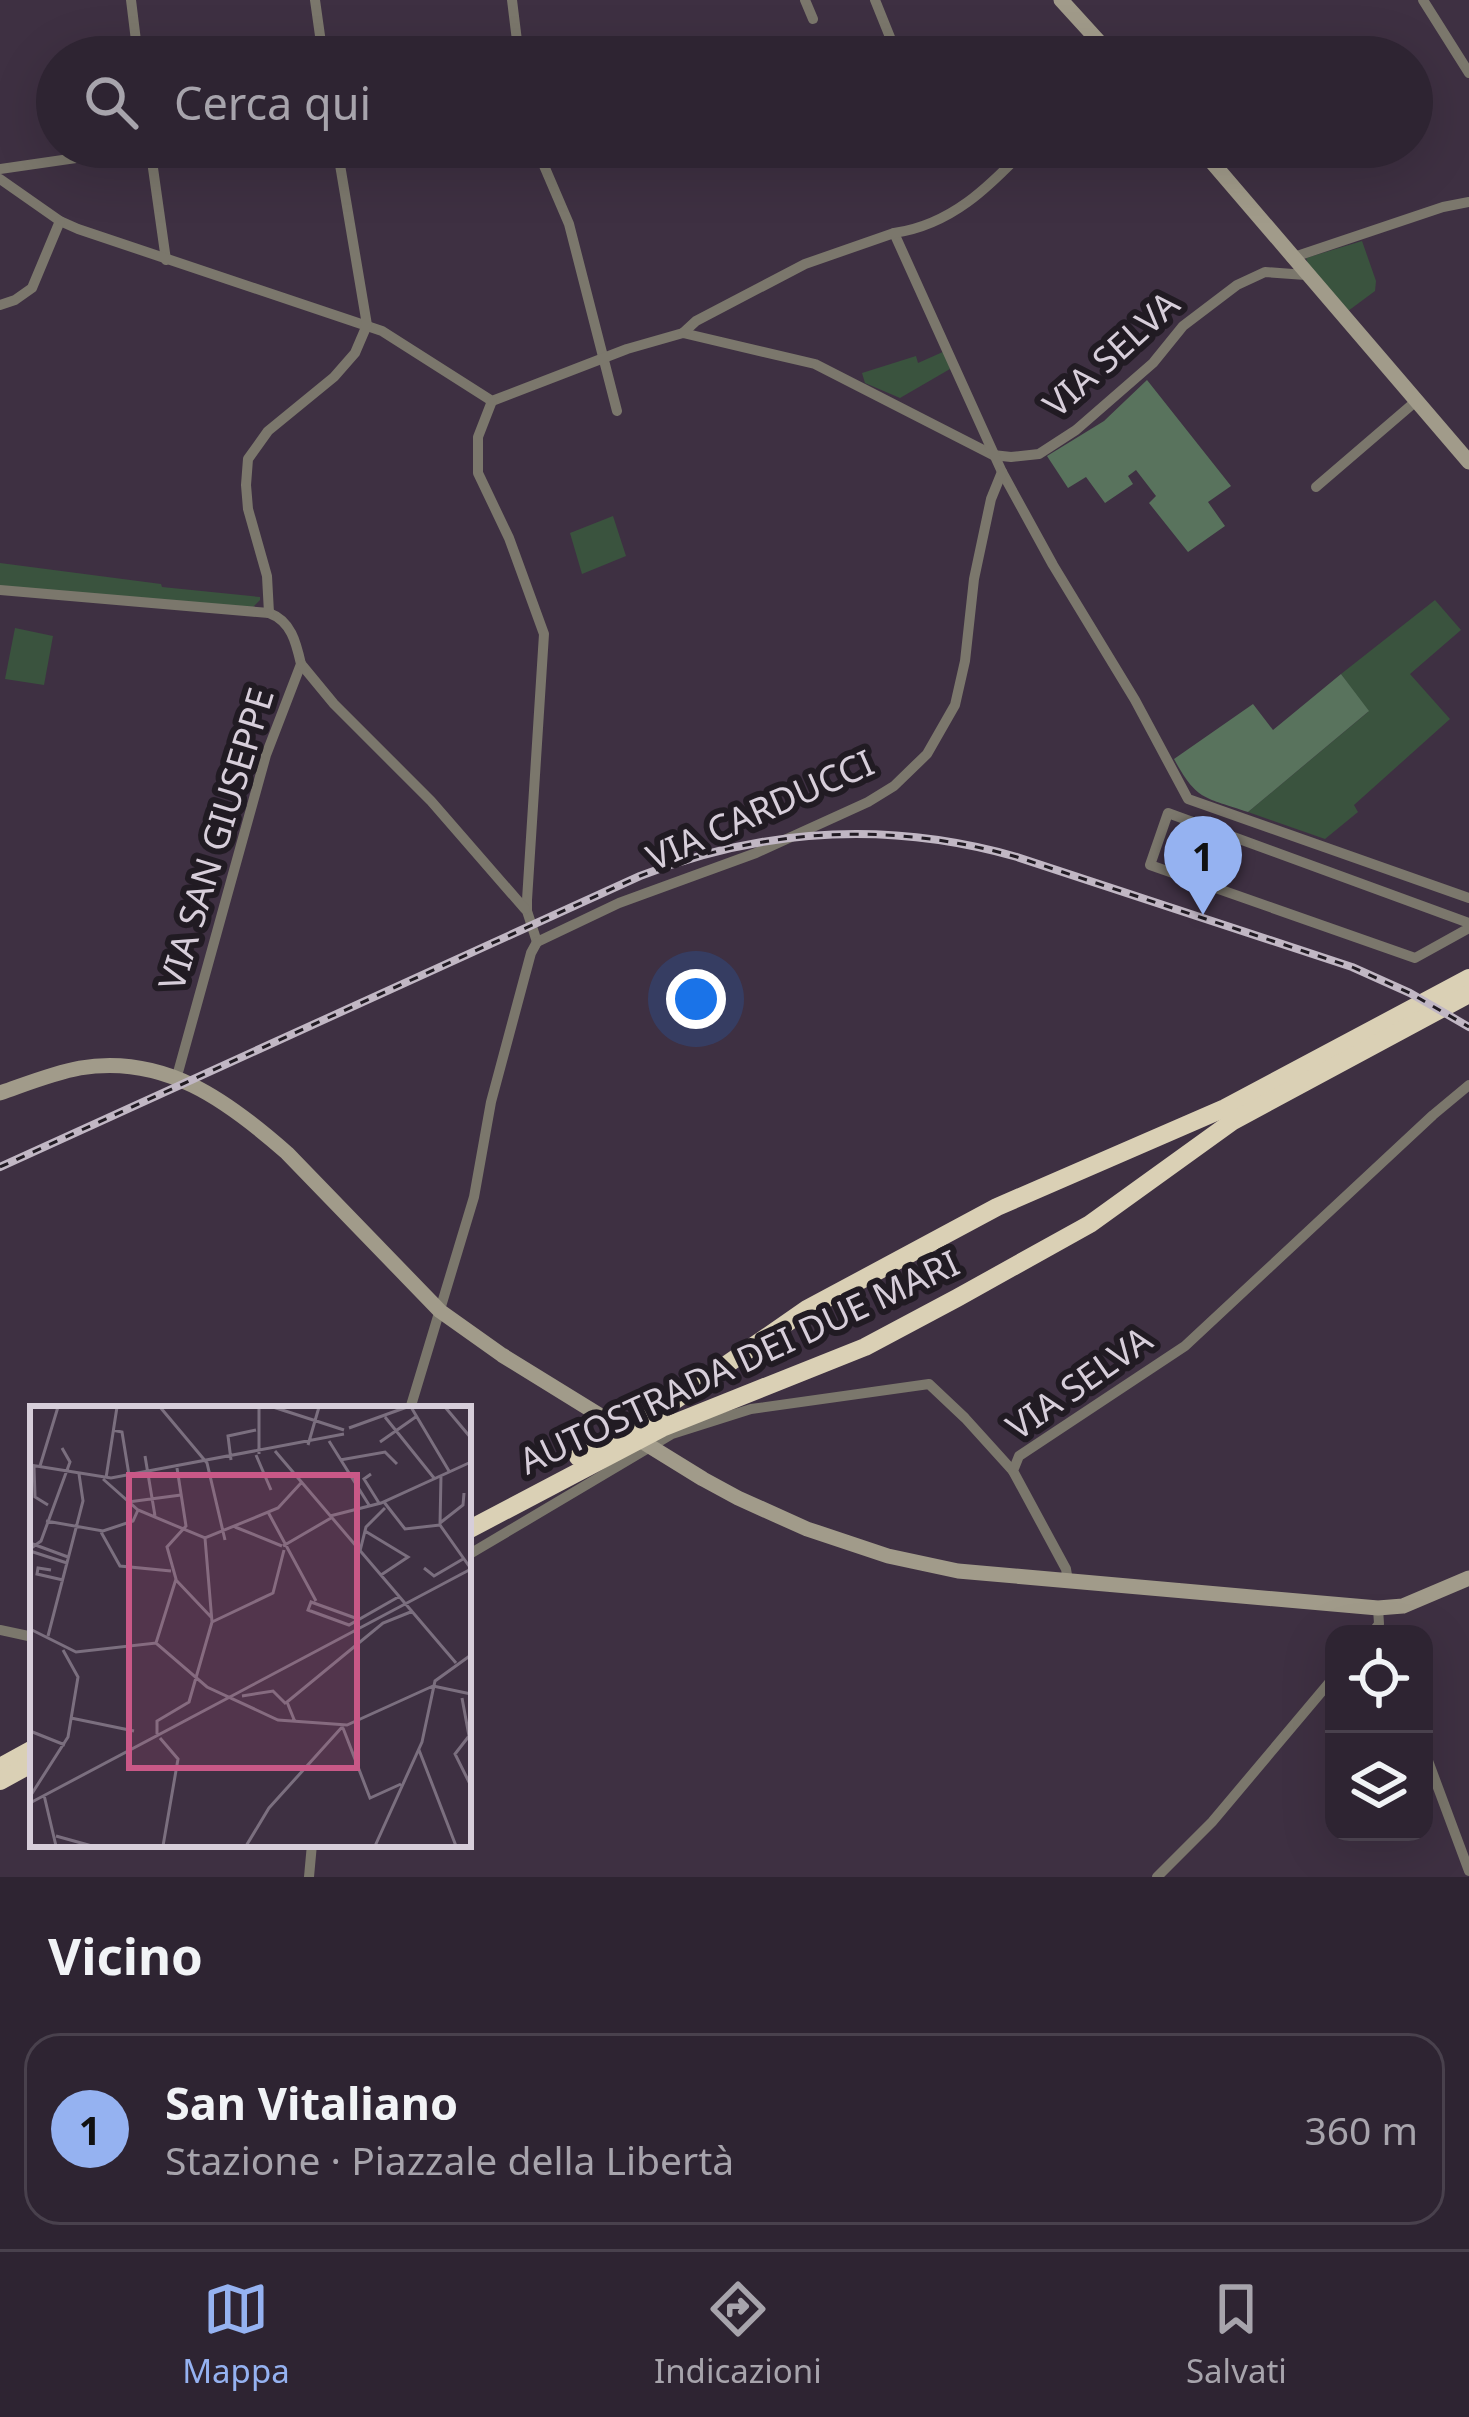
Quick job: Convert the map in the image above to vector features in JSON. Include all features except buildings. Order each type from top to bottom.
[{"type":"highway","name":"AUTOSTRADA DEI DUE MARI","points":[[471,1514],[642,1423],[807,1309],[888,1265],[997,1207],[1225,1108],[1469,978]]},
{"type":"highway","name":"AUTOSTRADA DEI DUE MARI","points":[[471,1528],[662,1428],[865,1347],[920,1318],[1090,1224],[1233,1121],[1469,994]]},
{"type":"highway","points":[[0,1766],[30,1751]]},
{"type":"highway","points":[[0,1781],[30,1765]]},
{"type":"street","points":[[130,0],[135,36]]},
{"type":"street","points":[[315,0],[320,36]]},
{"type":"street","points":[[512,0],[516,36]]},
{"type":"street","points":[[806,0],[813,20]]},
{"type":"street","points":[[875,0],[890,36]]},
{"type":"street","points":[[1061,0],[1091,36]]},
{"type":"street","points":[[1423,0],[1469,73]]},
{"type":"street","points":[[0,169],[36,164]]},
{"type":"street","points":[[153,168],[166,260]]},
{"type":"street","points":[[0,590],[269,613],[267,576],[248,508],[248,459],[268,431],[356,353],[367,325],[341,168]]},
{"type":"street","points":[[545,168],[569,224],[617,411]]},
{"type":"street","points":[[411,1406],[474,1197],[506,1044],[537,941],[527,910],[544,634],[509,538],[478,473],[478,437],[491,401],[626,349],[683,333],[696,321],[793,270],[957,212],[1007,168]]},
{"type":"street","points":[[1217,168],[1469,463]]},
{"type":"street","points":[[0,179],[60,220],[382,331],[491,401]]},
{"type":"street","points":[[1292,258],[1469,202]]},
{"type":"street","points":[[0,305],[32,289],[60,220]]},
{"type":"street","points":[[894,233],[993,455],[1189,799],[1469,898]]},
{"type":"street","name":"VIA SELVA","points":[[993,455],[1039,454],[1076,430],[1154,363],[1183,326],[1237,285],[1265,272],[1307,276]]},
{"type":"street","points":[[683,333],[815,364],[993,455]]},
{"type":"street","points":[[1316,487],[1415,402]]},
{"type":"street","name":"VIA CARDUCCI","points":[[537,941],[619,904],[756,853],[868,802],[894,786],[927,754],[955,705],[974,579],[991,499],[1002,472]]},
{"type":"street","name":"VIA SAN GIUSEPPE","points":[[177,1076],[253,799],[301,664],[288,626],[269,613]]},
{"type":"street","points":[[301,664],[527,910]]},
{"type":"street","points":[[1168,813],[1469,925],[1414,958],[1150,865],[1168,813]]},
{"type":"street","points":[[0,1094],[85,1067],[126,1066],[177,1076],[202,1089],[273,1141],[440,1311],[502,1355],[754,1506],[850,1545],[958,1570],[1378,1625],[1403,1606],[1469,1578]]},
{"type":"street","name":"VIA SELVA","points":[[1068,1581],[1013,1471],[1019,1456],[1186,1346],[1469,1085]]},
{"type":"street","points":[[471,1553],[672,1434],[751,1409],[929,1384],[1013,1471]]},
{"type":"street","points":[[0,1630],[30,1636]]},
{"type":"street","points":[[1157,1877],[1212,1822],[1325,1688]]},
{"type":"street","points":[[1433,1774],[1469,1871]]},
{"type":"street","points":[[308,1877],[312,1847]]},
{"type":"green space","points":[[1362,241],[1375,291],[1348,311],[1310,270],[1306,258]]},
{"type":"green space","points":[[945,351],[950,369],[900,398],[865,383],[862,373],[916,356],[918,363]]},
{"type":"green space","points":[[1147,380],[1231,486],[1208,502],[1225,526],[1188,552],[1149,503],[1156,496],[1136,470],[1128,476],[1133,484],[1105,503],[1086,477],[1068,488],[1047,456],[1104,421]]},
{"type":"green space","points":[[613,516],[626,556],[582,574],[570,533]]},
{"type":"green space","points":[[0,563],[260,600],[253,607],[0,587]]},
{"type":"green space","points":[[1435,600],[1461,630],[1410,674],[1450,719],[1354,805],[1358,812],[1325,839],[1248,812],[1368,712],[1341,674]]},
{"type":"green space","points":[[15,628],[53,636],[44,685],[5,679]]},
{"type":"green space","points":[[1341,674],[1369,711],[1248,812],[1203,796],[1174,759],[1253,704],[1273,730]]},
{"type":"railway","points":[[0,1167],[640,876],[686,860],[780,839],[827,835],[922,838],[1017,857],[1352,967],[1469,1027]]},
{"type":"place","name":"San Vitaliano","points":[[1203,915]]}]
